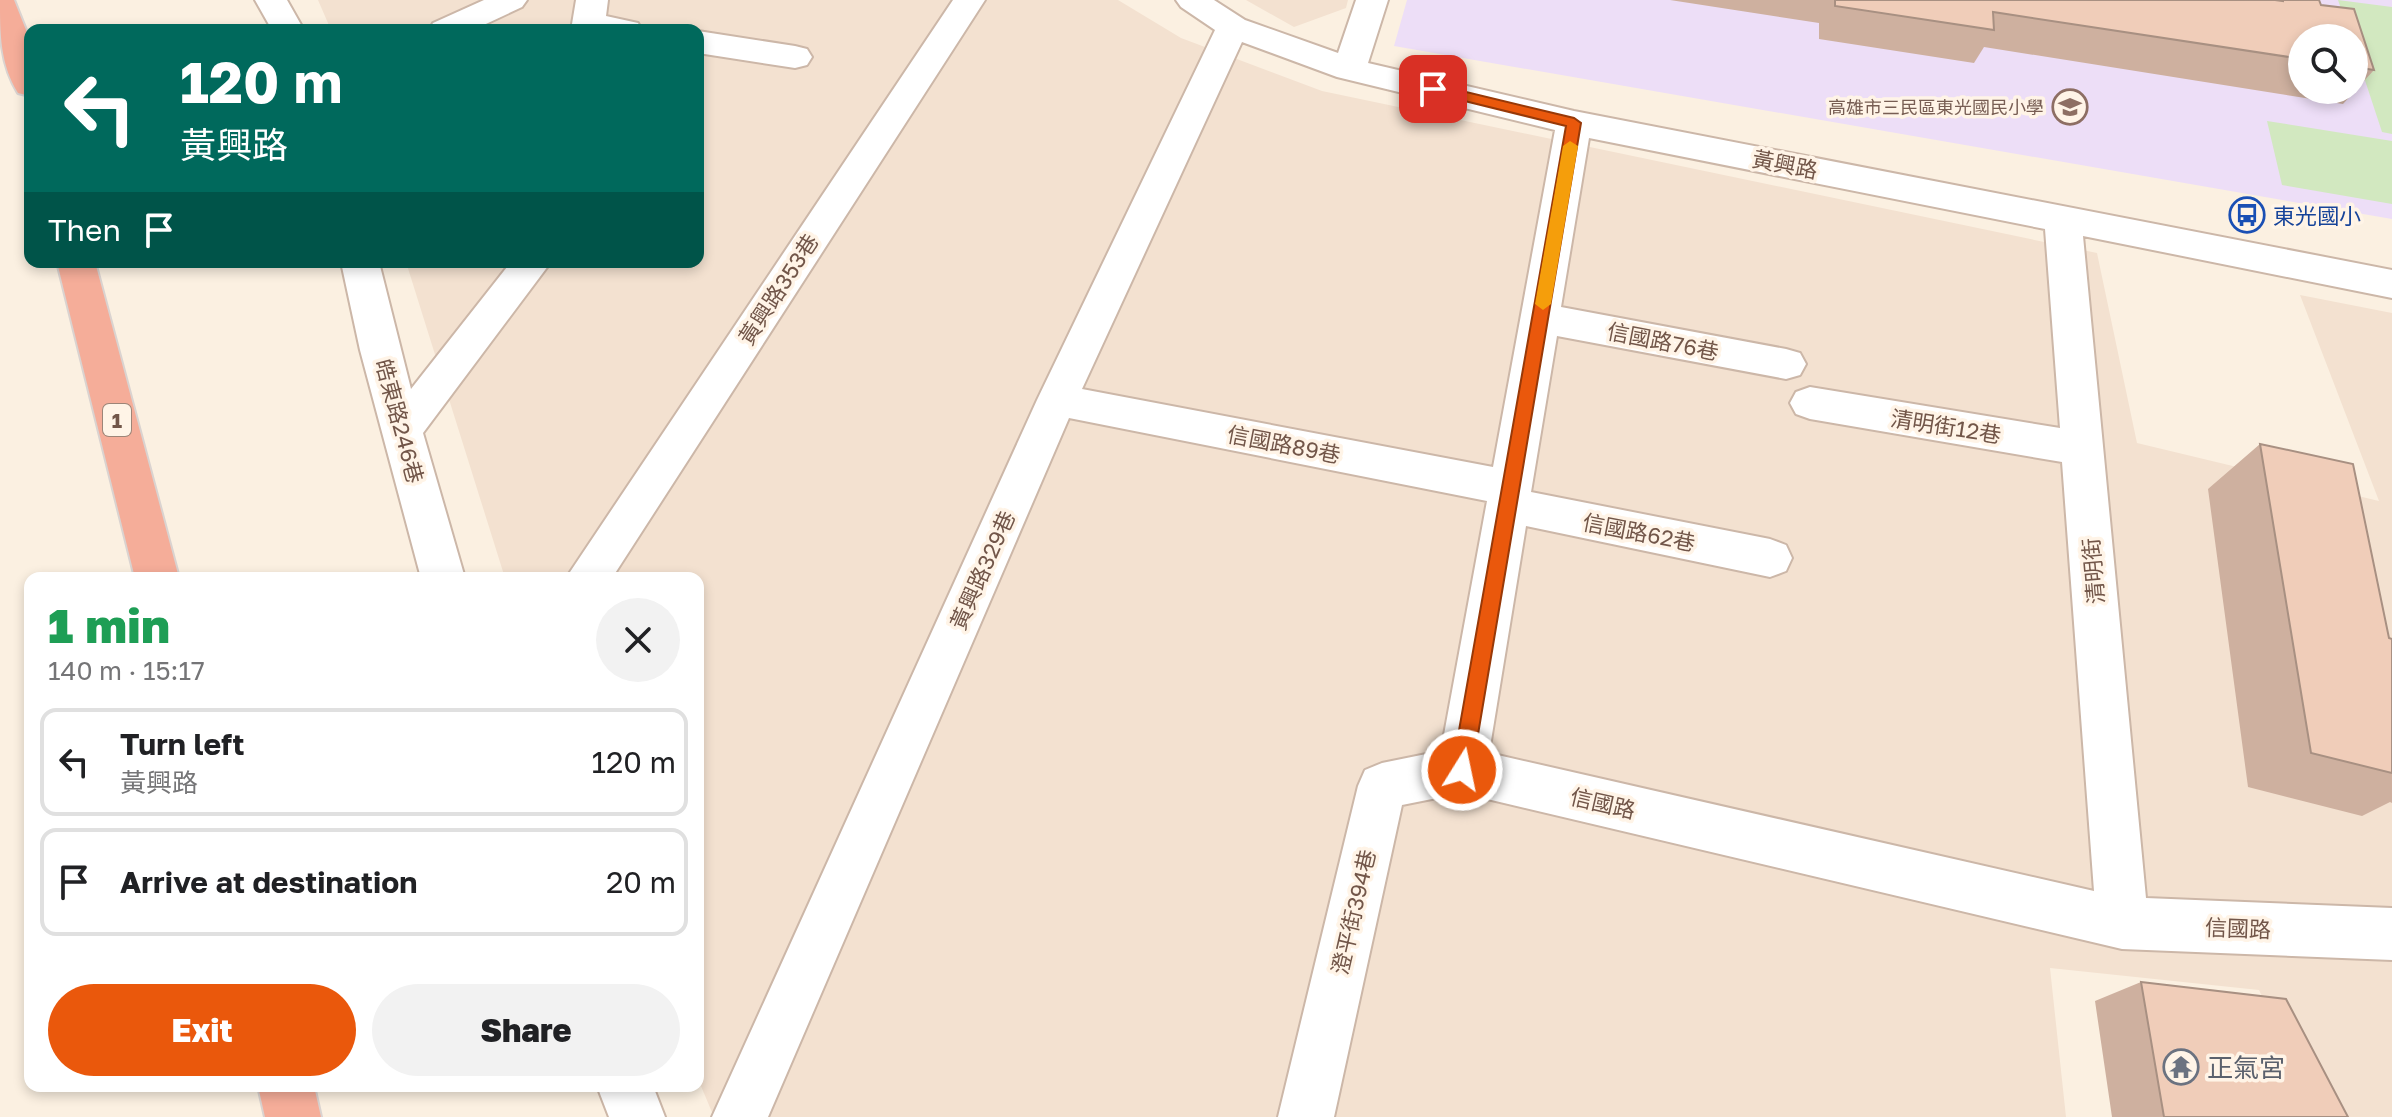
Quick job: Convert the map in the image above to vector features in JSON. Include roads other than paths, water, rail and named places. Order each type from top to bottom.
[{"type":"highway","points":[[0,3],[24,69]]},
{"type":"highway","name":"1","points":[[78,268],[155,572]]},
{"type":"highway","points":[[287,1092],[293,1117]]},
{"type":"street","points":[[271,0],[285,24]]},
{"type":"street","points":[[458,24],[511,0]]},
{"type":"street","points":[[588,24],[592,0]]},
{"type":"street","name":"黃興路353巷","points":[[592,572],[969,0]]},
{"type":"street","name":"黃興路","points":[[1192,0],[1233,27],[1349,69],[1574,123],[2392,284]]},
{"type":"street","points":[[1349,69],[1372,0]]},
{"type":"street","name":"黃興路329巷","points":[[740,1117],[1057,400],[1233,27]]},
{"type":"street","points":[[704,46],[795,57]]},
{"type":"street","points":[[1462,770],[1574,123]]},
{"type":"street","name":"清明街","points":[[2063,219],[2122,923]]},
{"type":"street","name":"皓東路246巷","points":[[362,268],[441,572]]},
{"type":"street","points":[[402,430],[527,268]]},
{"type":"street","name":"信國路76巷","points":[[1540,318],[1786,364]]},
{"type":"street","name":"信國路89巷","points":[[1057,400],[1510,497]]},
{"type":"street","name":"清明街12巷","points":[[1810,403],[2083,449]]},
{"type":"street","name":"信國路62巷","points":[[1510,497],[1770,558]]},
{"type":"street","name":"信國路","points":[[1462,770],[2122,923],[2392,934]]},
{"type":"street","name":"澄平街394巷","points":[[1306,1117],[1382,786],[1462,770]]},
{"type":"street","points":[[627,1092],[637,1117]]},
{"type":"place","name":"高雄市三民區東光國民小學","points":[[2070,107]]},
{"type":"place","name":"東光國小","points":[[2247,215]]},
{"type":"place","name":"正氣宮","points":[[2181,1067]]}]
